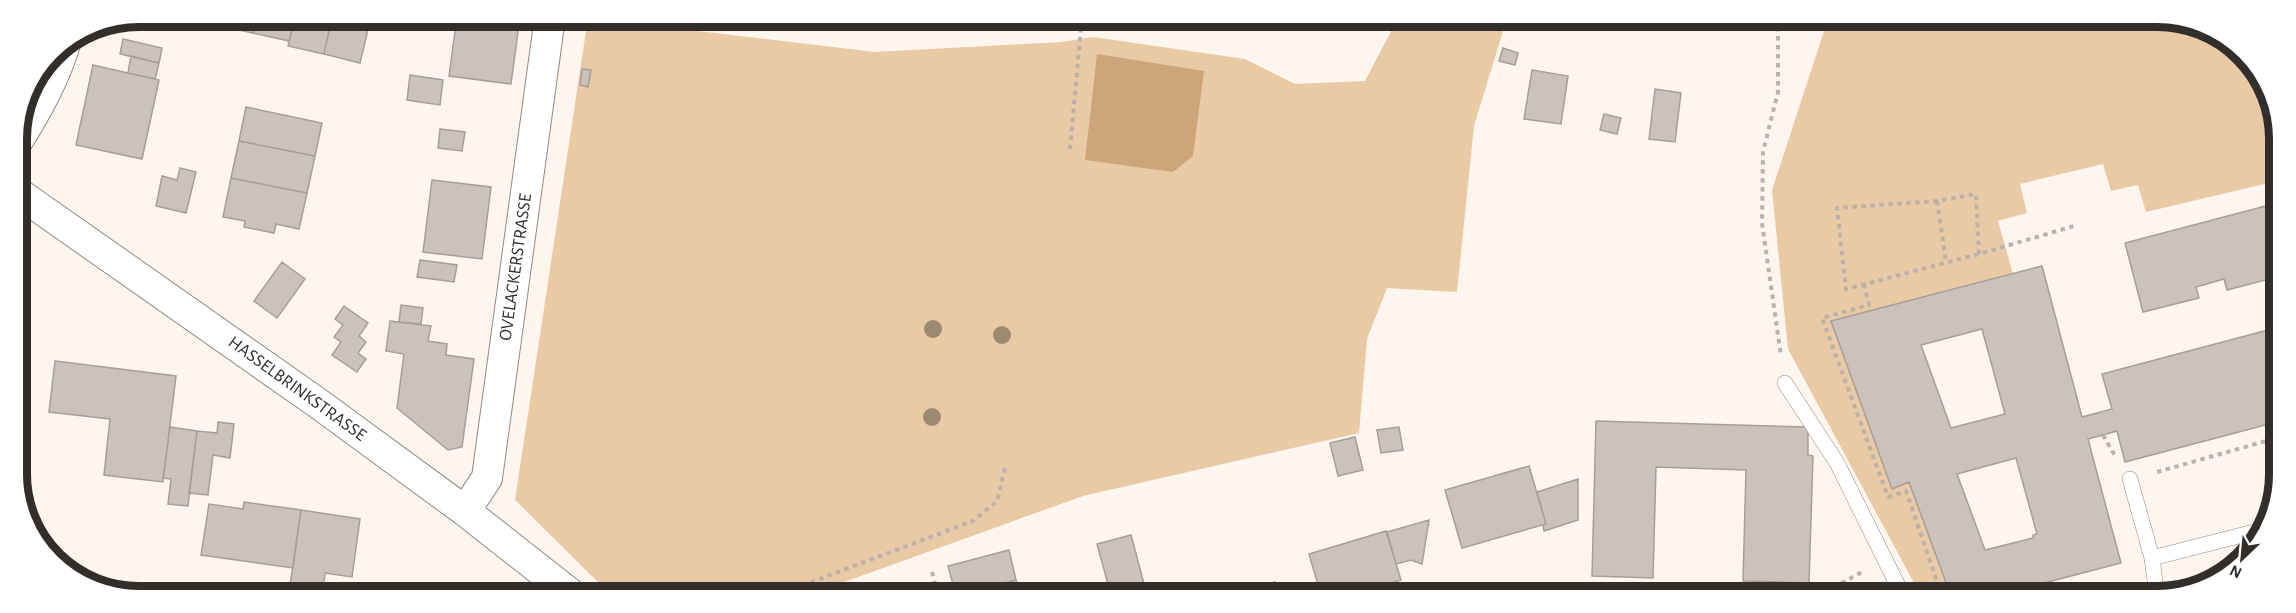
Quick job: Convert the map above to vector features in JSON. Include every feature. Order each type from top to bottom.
[{"type":"street","name":"OVELACKERSTRASSE","points":[[465,511],[487,478],[549,27]]},
{"type":"street","points":[[28,124],[42,103],[60,60]]},
{"type":"street","name":"HASSELBRINKSTRASSE","points":[[27,199],[319,404],[465,511],[562,586]]},
{"type":"lane","points":[[1785,383],[1837,463],[1898,586]]},
{"type":"lane","points":[[2130,479],[2152,558],[2156,586]]},
{"type":"lane","points":[[2152,558],[2252,532]]},
{"type":"path","points":[[1070,149],[1081,27]]},
{"type":"path","points":[[1778,27],[1778,92],[1763,152],[1762,223],[1785,383]]},
{"type":"path","points":[[1979,254],[1976,194],[1937,201],[1837,208],[1846,289],[1979,254],[2074,226]]},
{"type":"path","points":[[1937,201],[1946,262]]},
{"type":"path","points":[[1864,284],[1869,305],[1822,318],[1888,497],[1906,491],[1939,586]]},
{"type":"path","points":[[2103,435],[2130,479],[2269,439]]},
{"type":"path","points":[[801,586],[973,521],[997,501],[1006,464]]},
{"type":"path","points":[[1836,586],[1885,559]]},
{"type":"path","points":[[932,572],[936,586]]},
{"type":"shaded area","points":[[587,27],[664,27],[875,52],[1061,42],[1093,37],[1245,59],[1295,84],[1365,81],[1393,27],[1504,27],[1474,126],[1457,292],[1387,288],[1367,339],[1359,433],[1083,496],[833,586],[602,586],[515,500]]},
{"type":"shaded area","points":[[1825,27],[2165,27],[2179,29],[2219,46],[2246,71],[2260,96],[2269,131],[2269,183],[2146,212],[2138,185],[2111,191],[2103,164],[2020,184],[2027,213],[1998,221],[2013,274],[1832,321],[1893,488],[1909,482],[1947,586],[1916,586],[1788,349],[1772,190]]},
{"type":"shaded area","points":[[1097,54],[1204,71],[1193,156],[1173,172],[1085,160]]},
{"type":"building","points":[[225,27],[254,27],[253,33]]},
{"type":"building","points":[[254,27],[292,27],[289,41],[253,33]]},
{"type":"building","points":[[293,27],[330,27],[324,54],[288,46]]},
{"type":"building","points":[[330,27],[369,27],[360,63],[324,54]]},
{"type":"building","points":[[456,27],[519,27],[511,84],[449,76]]},
{"type":"building","points":[[123,39],[162,48],[159,63],[120,54]]},
{"type":"building","points":[[1503,48],[1518,53],[1515,65],[1499,61]]},
{"type":"building","points":[[131,56],[159,63],[155,79],[128,73]]},
{"type":"building","points":[[93,65],[159,80],[142,159],[76,145]]},
{"type":"building","points":[[582,69],[591,70],[588,87],[580,85]]},
{"type":"building","points":[[1532,70],[1568,76],[1561,124],[1524,119]]},
{"type":"building","points":[[410,75],[443,80],[440,105],[407,100]]},
{"type":"building","points":[[1655,89],[1681,93],[1675,142],[1649,139]]},
{"type":"building","points":[[246,107],[322,123],[315,156],[239,141]]},
{"type":"building","points":[[1604,114],[1621,118],[1617,134],[1600,130]]},
{"type":"building","points":[[440,129],[465,132],[462,151],[438,148]]},
{"type":"building","points":[[239,141],[315,156],[307,193],[231,178]]},
{"type":"building","points":[[180,168],[196,172],[186,213],[156,206],[162,176],[177,180]]},
{"type":"building","points":[[231,178],[307,193],[299,229],[276,224],[274,233],[244,227],[245,221],[223,217]]},
{"type":"building","points":[[432,180],[491,187],[482,259],[423,252]]},
{"type":"building","points":[[2269,205],[2269,279],[2227,290],[2224,279],[2196,287],[2199,298],[2143,312],[2125,243]]},
{"type":"building","points":[[420,260],[457,265],[454,282],[417,277]]},
{"type":"building","points":[[282,262],[305,279],[277,318],[254,301]]},
{"type":"building","points":[[2042,266],[2082,417],[2112,409],[2102,374],[2268,330],[2269,424],[2125,462],[2117,431],[2088,439],[2121,563],[2032,586],[1947,586],[1909,482],[1892,489],[1831,321]],"holes":[[[1982,329],[2005,414],[1951,428],[1921,345]],[[2016,458],[2037,534],[2033,535],[2033,538],[1985,550],[1957,474]]]},
{"type":"building","points":[[401,305],[423,308],[421,324],[399,322]]},
{"type":"building","points":[[344,306],[368,323],[359,336],[366,342],[358,353],[366,359],[357,372],[332,355],[341,342],[334,337],[343,325],[335,319]]},
{"type":"building","points":[[390,321],[431,326],[428,341],[447,344],[446,355],[474,359],[462,447],[448,450],[397,408],[404,354],[386,351]]},
{"type":"building","points":[[55,361],[176,376],[163,482],[104,475],[110,419],[49,412]]},
{"type":"building","points":[[1596,421],[1808,427],[1808,455],[1813,456],[1809,583],[1743,581],[1746,470],[1656,467],[1653,578],[1592,576]]},
{"type":"building","points":[[218,422],[234,424],[230,458],[213,455],[208,495],[189,493],[197,431],[217,433]]},
{"type":"building","points":[[170,427],[197,431],[188,506],[168,504],[171,479],[163,478]]},
{"type":"building","points":[[1399,427],[1403,450],[1381,453],[1377,430]]},
{"type":"building","points":[[1355,437],[1363,470],[1338,476],[1330,443]]},
{"type":"building","points":[[1529,466],[1546,524],[1462,548],[1445,490]]},
{"type":"building","points":[[1578,479],[1578,520],[1544,531],[1543,525],[1546,524],[1537,492]]},
{"type":"building","points":[[244,502],[301,510],[293,568],[201,555],[209,504],[243,509]]},
{"type":"building","points":[[301,510],[360,519],[352,577],[325,573],[323,586],[290,585]]},
{"type":"building","points":[[1429,520],[1422,564],[1411,560],[1396,564],[1387,532]]},
{"type":"building","points":[[1386,531],[1401,580],[1380,586],[1318,586],[1309,554]]},
{"type":"building","points":[[1131,535],[1145,586],[1109,586],[1097,544]]},
{"type":"building","points":[[1009,550],[1016,580],[992,586],[954,586],[948,566]]},
{"type":"building","points":[[1016,580],[1018,586],[993,586]]},
{"type":"building","points":[[1275,582],[1276,586],[1259,586]]}]
